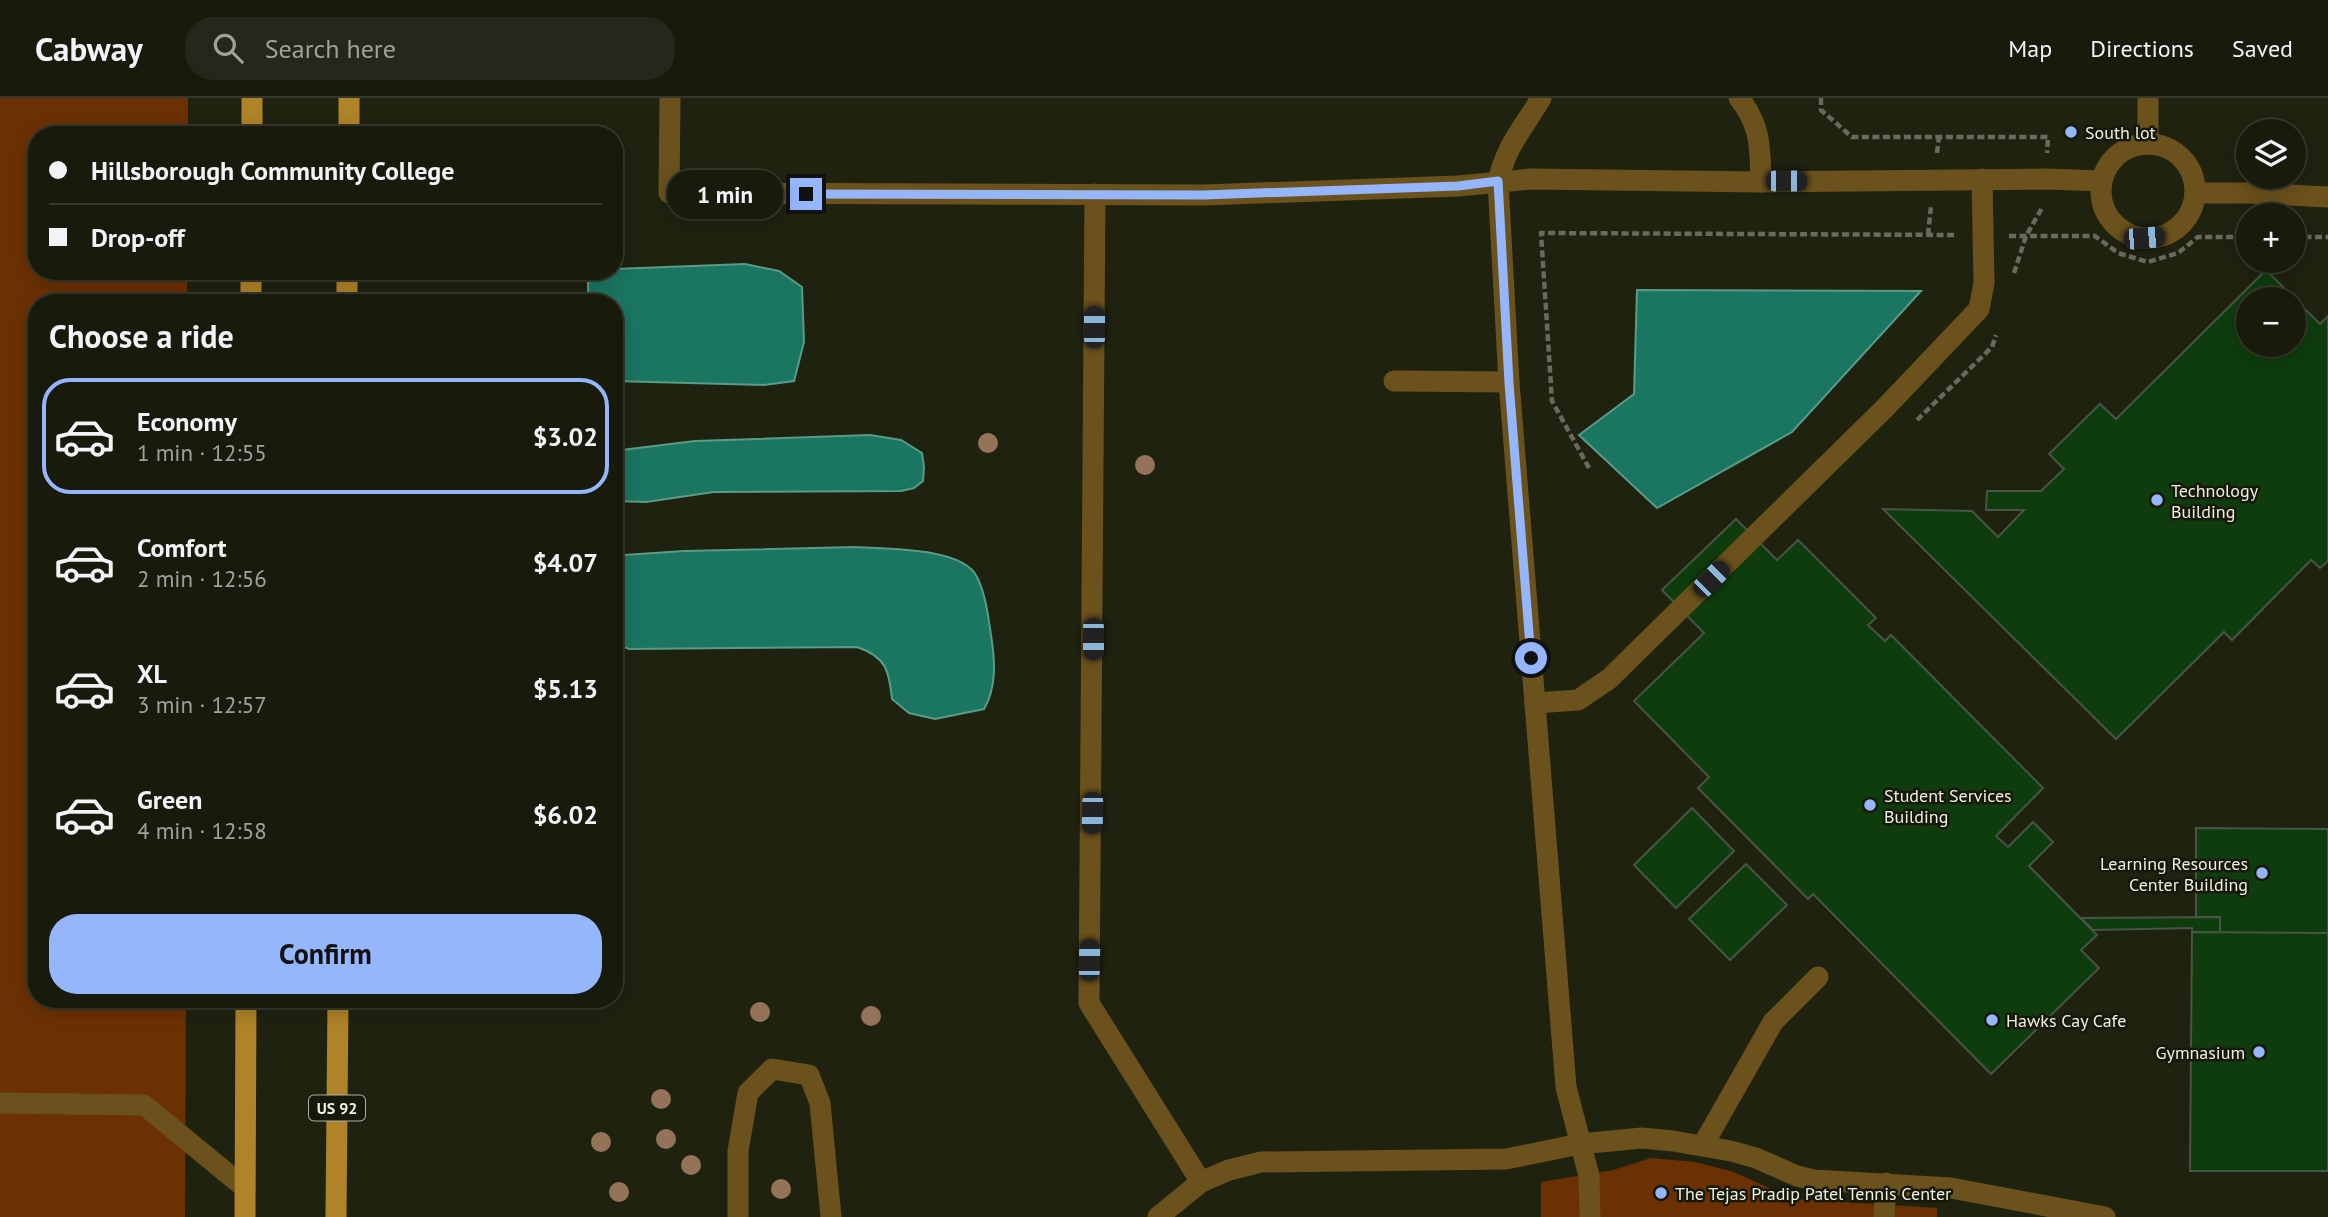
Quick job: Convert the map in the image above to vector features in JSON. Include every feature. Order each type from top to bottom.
[{"type":"main road","points":[[252,98],[252,126]]},
{"type":"main road","points":[[349,98],[349,126]]},
{"type":"main road","points":[[244,1217],[246,1008]]},
{"type":"main road","name":"US 92","points":[[336,1217],[338,1008]]},
{"type":"street","points":[[670,98],[669,193],[1204,195],[1458,186],[1531,179],[2101,181]]},
{"type":"street","points":[[1541,98],[1512,141],[1503,160],[1498,181],[1509,383],[1566,1087],[1588,1176],[1590,1217]]},
{"type":"street","points":[[1739,98],[1755,122],[1760,148],[1761,181]]},
{"type":"street","points":[[2148,98],[2148,144]]},
{"type":"street","points":[[2148,144],[2163,146],[2177,153],[2194,179],[2195,193],[2192,208],[2179,226],[2159,237],[2144,238],[2128,234],[2115,225],[2106,212],[2101,197],[2101,181],[2118,154],[2133,146],[2148,144]]},
{"type":"street","points":[[1535,703],[1578,700],[1609,679],[1885,408],[1979,309],[1984,283],[1982,179]]},
{"type":"street","points":[[2195,193],[2328,197]]},
{"type":"street","points":[[1095,194],[1088,1003],[1201,1182]]},
{"type":"street","points":[[1394,381],[1509,383]]},
{"type":"street","points":[[1703,1145],[1773,1022],[1818,977]]},
{"type":"street","points":[[738,1217],[738,1151],[748,1093],[772,1069],[808,1075],[820,1103],[831,1217]]},
{"type":"street","points":[[0,1103],[144,1105],[245,1188]]},
{"type":"street","points":[[1158,1217],[1201,1182],[1229,1170],[1261,1162],[1506,1159],[1580,1144],[1642,1138],[1703,1145],[1756,1158],[1797,1176],[1814,1180],[1951,1188],[2105,1217]]},
{"type":"street","points":[[1884,1217],[1886,1183]]},
{"type":"path","points":[[1821,98],[1821,110],[1852,136],[2048,136],[2047,158]]},
{"type":"path","points":[[1937,158],[1939,136]]},
{"type":"path","points":[[1928,235],[1932,198]]},
{"type":"path","points":[[1589,468],[1552,401],[1541,233],[1962,235]]},
{"type":"path","points":[[2005,236],[2095,236],[2118,253],[2148,262],[2178,253],[2198,237],[2236,237]]},
{"type":"path","points":[[2306,237],[2328,237]]},
{"type":"shaded area","points":[[0,98],[188,98],[188,126],[28,126],[28,280],[187,280],[187,294],[28,294],[28,1008],[186,1008],[185,1217],[0,1217]]},
{"type":"shaded area","name":"The Tejas Pradip Patel Tennis Center","points":[[1651,1158],[1695,1162],[1734,1172],[1793,1199],[1937,1208],[1937,1217],[1541,1217],[1541,1182],[1613,1170]]},
{"type":"water","points":[[745,264],[779,271],[802,287],[804,342],[794,381],[764,385],[623,381],[623,294],[588,294],[588,283],[592,280],[623,280],[623,269]]},
{"type":"water","points":[[1637,290],[1921,291],[1792,432],[1657,508],[1579,435],[1634,394]]},
{"type":"water","points":[[870,435],[901,440],[922,453],[923,481],[914,488],[901,491],[714,492],[646,502],[623,501],[623,450],[695,441]]},
{"type":"water","points":[[855,547],[903,549],[956,560],[969,567],[977,577],[986,606],[994,664],[991,692],[984,709],[935,719],[909,713],[892,699],[887,672],[880,660],[857,647],[629,649],[623,647],[623,556],[684,551]]},
{"type":"building","name":"Technology Building","points":[[2263,273],[2269,273],[2283,287],[2249,287]]},
{"type":"building","name":"Technology Building","points":[[2236,300],[2236,357],[2306,357],[2306,310],[2320,324],[2328,316],[2328,561],[2320,568],[2311,560],[2232,640],[2224,632],[2116,739],[1883,509],[1972,511],[1998,537],[2024,510],[1986,510],[1987,491],[2041,491],[2064,469],[2049,454],[2100,404],[2116,419]]},
{"type":"building","name":"Student Services Building","points":[[1736,519],[1777,560],[1798,540],[1876,618],[1868,625],[1885,641],[1891,635],[2043,788],[1996,836],[2008,847],[2033,822],[2053,842],[2029,866],[2097,935],[2081,950],[2099,968],[1991,1074],[1813,894],[1808,899],[1698,788],[1709,777],[1634,701],[1704,633],[1662,590]]},
{"type":"building","points":[[1692,808],[1734,851],[1676,908],[1634,865]]},
{"type":"building","name":"Learning Resources Center Building","points":[[2196,828],[2328,829],[2328,933],[2220,933],[2220,917],[2196,917]]},
{"type":"building","points":[[1746,864],[1787,905],[1730,960],[1689,919]]},
{"type":"building","points":[[2220,917],[2220,933],[2192,932],[2192,928],[2093,930],[2081,918]]},
{"type":"building","name":"Gymnasium","points":[[2192,932],[2328,933],[2328,1171],[2190,1171]]},
{"type":"place","name":"South lot","points":[[2071,132]]},
{"type":"place","name":"Technology Building","points":[[2157,500]]},
{"type":"place","name":"Student Services Building","points":[[1870,805]]},
{"type":"place","name":"Learning Resources Center Building","points":[[2262,873]]},
{"type":"place","name":"Hawks Cay Cafe","points":[[1992,1020]]},
{"type":"place","name":"Gymnasium","points":[[2259,1052]]},
{"type":"place","name":"The Tejas Pradip Patel Tennis Center","points":[[1661,1193]]},
{"type":"route","points":[[806,194],[1204,195],[1458,186],[1498,181],[1509,383],[1531,658]]}]
